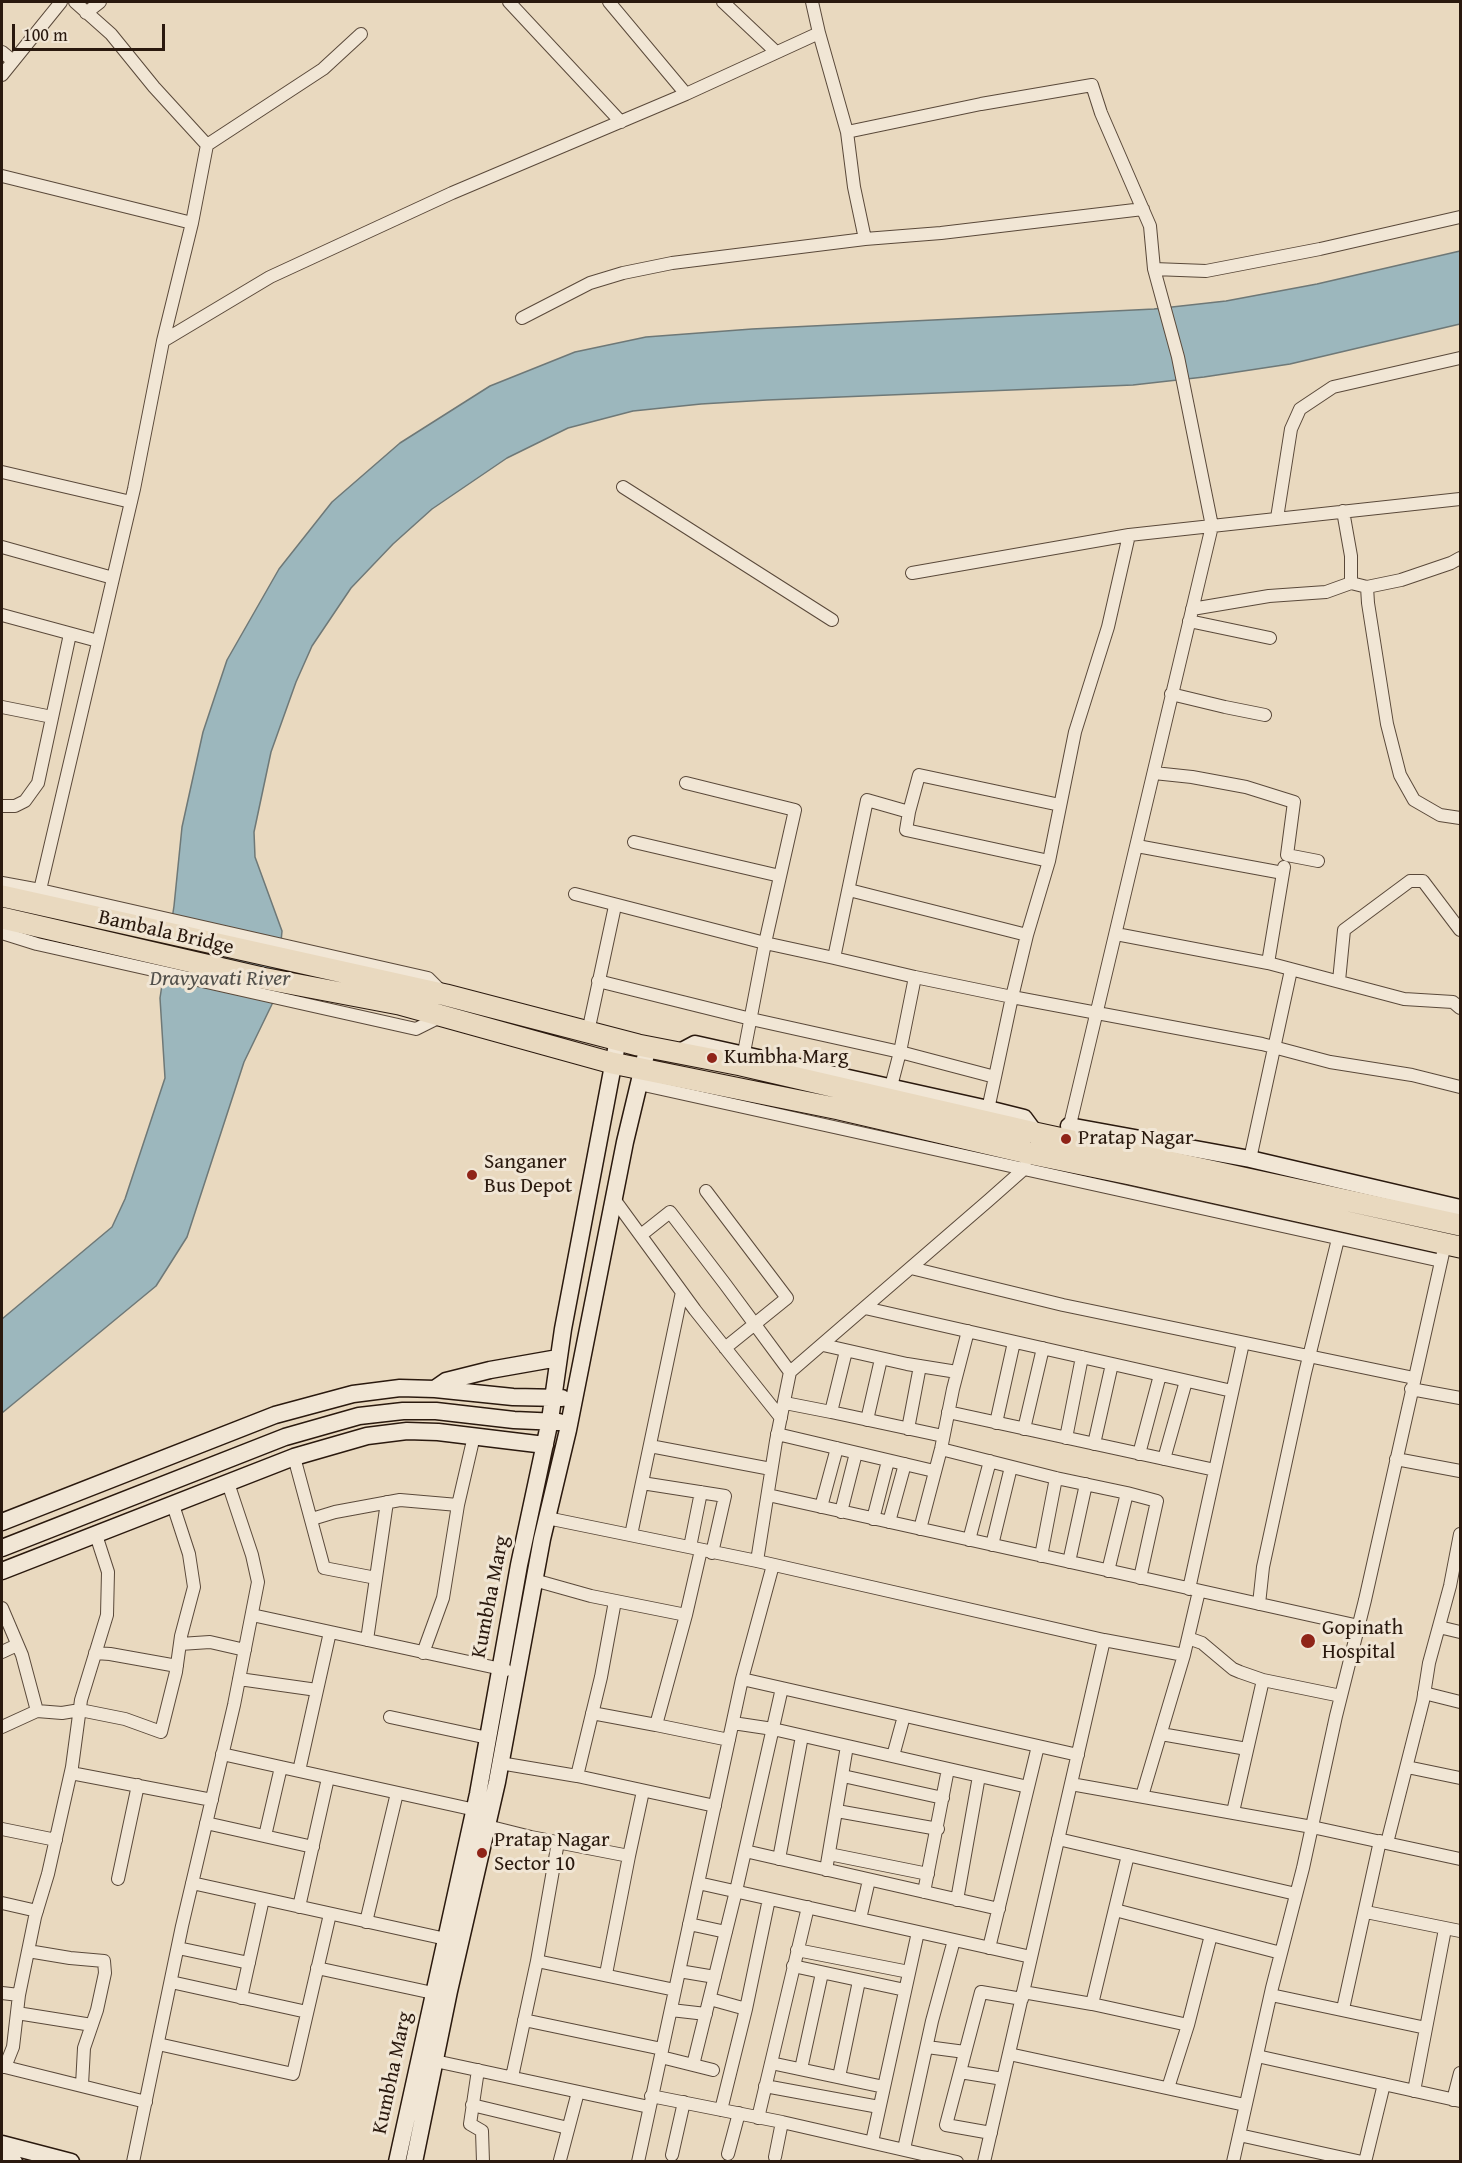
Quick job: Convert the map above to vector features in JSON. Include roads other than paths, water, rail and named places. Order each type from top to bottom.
[{"type":"highway","name":"Bambala Bridge","points":[[2,896],[362,987]]},
{"type":"highway","name":"Bambala Bridge","points":[[2,918],[262,978],[362,987]]},
{"type":"highway","points":[[362,987],[446,995],[618,1040],[680,1052],[743,1060],[986,1115],[1035,1133],[1068,1133],[1461,1225]]},
{"type":"highway","points":[[362,987],[442,1016],[612,1064],[641,1077],[838,1109],[1026,1161],[1130,1174],[1449,1251]]},
{"type":"street","points":[[2,75],[61,2]]},
{"type":"street","points":[[75,2],[111,34],[154,87],[207,145]]},
{"type":"street","points":[[86,13],[100,2]]},
{"type":"street","points":[[509,2],[621,122]]},
{"type":"street","points":[[609,2],[686,94]]},
{"type":"street","points":[[723,2],[776,52]]},
{"type":"street","points":[[812,2],[847,132],[854,187],[865,239]]},
{"type":"street","points":[[163,341],[270,277],[452,193],[686,94],[819,33]]},
{"type":"street","points":[[40,890],[131,502],[163,341],[192,223],[207,145],[323,69],[361,34]]},
{"type":"street","points":[[2,52],[13,61]]},
{"type":"street","points":[[847,132],[1092,84],[1101,113],[1150,226],[1154,269],[1185,391],[1212,526],[1068,1133],[1250,1159],[1461,1208]]},
{"type":"street","points":[[2,176],[192,223]]},
{"type":"street","points":[[522,318],[590,283],[623,273],[672,263],[1143,208]]},
{"type":"street","points":[[1154,269],[1206,271],[1320,249],[1461,217]]},
{"type":"street","points":[[1277,518],[1291,429],[1300,409],[1333,387],[1461,358]]},
{"type":"street","points":[[2,472],[131,502]]},
{"type":"street","points":[[623,487],[832,620]]},
{"type":"street","points":[[912,573],[1129,535],[1461,499]]},
{"type":"street","points":[[1343,511],[1351,556],[1351,583]]},
{"type":"street","points":[[986,1115],[1027,935],[1049,861],[1076,732],[1108,627],[1129,535]]},
{"type":"street","points":[[2,547],[113,578]]},
{"type":"street","points":[[1190,615],[1269,596],[1326,592],[1351,583],[1367,587],[1401,580],[1461,558]]},
{"type":"street","points":[[1367,587],[1387,724],[1400,775],[1414,800],[1440,815],[1461,818]]},
{"type":"street","points":[[2,615],[98,641]]},
{"type":"street","points":[[1190,615],[1270,638]]},
{"type":"street","points":[[2,806],[15,806],[25,801],[38,783],[70,634]]},
{"type":"street","points":[[1172,694],[1224,708],[1265,715]]},
{"type":"street","points":[[2,707],[52,717]]},
{"type":"street","points":[[1154,773],[1246,787],[1293,802],[1287,855],[1268,963]]},
{"type":"street","points":[[1049,861],[906,830],[909,812],[919,775],[1060,804]]},
{"type":"street","points":[[686,783],[795,810],[765,943],[743,1060]]},
{"type":"street","points":[[834,958],[867,800],[909,812]]},
{"type":"street","points":[[634,842],[780,876]]},
{"type":"street","points":[[1137,846],[1283,873]]},
{"type":"street","points":[[1287,855],[1318,861]]},
{"type":"street","points":[[1339,981],[1344,930],[1410,881],[1423,881],[1461,930]]},
{"type":"street","points":[[2,883],[428,978],[446,995]]},
{"type":"street","points":[[849,890],[1027,935]]},
{"type":"street","points":[[575,894],[765,943],[915,977],[1275,1047],[1330,1062],[1412,1075],[1461,1087]]},
{"type":"street","points":[[588,1032],[615,906]]},
{"type":"street","points":[[2,933],[37,944],[416,1029],[442,1016]]},
{"type":"street","points":[[1116,934],[1268,963],[1404,999],[1453,1002],[1461,1008]]},
{"type":"street","points":[[1250,1159],[1291,970]]},
{"type":"street","points":[[889,1093],[915,977]]},
{"type":"street","points":[[598,981],[750,1019],[900,1052],[995,1077]]},
{"type":"street","name":"Kumbha Marg","points":[[397,2162],[446,1939],[500,1763],[519,1565],[550,1420],[558,1358],[618,1040]]},
{"type":"street","name":"Kumbha Marg","points":[[414,2162],[484,1816],[488,1738],[534,1580],[648,1046]]},
{"type":"street","points":[[757,1561],[777,1434],[790,1372],[911,1268],[1026,1161],[1338,1239],[1449,1251],[1413,1384],[1359,1626],[1233,2162]]},
{"type":"street","points":[[706,1191],[787,1298],[725,1348]]},
{"type":"street","points":[[614,1199],[682,1292],[782,1418]]},
{"type":"street","points":[[641,1235],[669,1212],[790,1372]]},
{"type":"street","points":[[1259,1604],[1263,1567],[1338,1239]]},
{"type":"street","points":[[911,1268],[1063,1305],[1310,1357],[1461,1398]]},
{"type":"street","points":[[631,1535],[682,1292]]},
{"type":"street","points":[[865,1308],[1232,1391]]},
{"type":"street","points":[[920,1529],[968,1331]]},
{"type":"street","points":[[996,1423],[1014,1342]]},
{"type":"street","points":[[1142,1796],[1188,1638],[1215,1470],[1243,1343]]},
{"type":"street","points":[[823,1345],[881,1359],[957,1372]]},
{"type":"street","points":[[1024,1429],[1043,1348]]},
{"type":"street","points":[[831,1412],[846,1351]]},
{"type":"street","points":[[1066,1438],[1082,1357]]},
{"type":"street","points":[[435,1389],[446,1381],[490,1370],[558,1358]]},
{"type":"street","points":[[867,1420],[881,1359]]},
{"type":"street","points":[[1094,1444],[1112,1364]]},
{"type":"street","points":[[908,1429],[920,1366]]},
{"type":"street","points":[[1139,1454],[1160,1375]]},
{"type":"street","points":[[1164,1459],[1186,1381]]},
{"type":"street","points":[[2,1522],[275,1416],[352,1394],[400,1388],[573,1400]]},
{"type":"street","points":[[785,1403],[908,1429],[990,1461],[1157,1501],[1140,1578]]},
{"type":"street","points":[[2,1548],[285,1437],[359,1416],[403,1411],[436,1412],[514,1420],[550,1420],[569,1424]]},
{"type":"street","points":[[948,1412],[1215,1470]]},
{"type":"street","points":[[2,1571],[294,1457],[367,1436],[407,1431],[545,1445]]},
{"type":"street","points":[[777,1434],[934,1471]]},
{"type":"street","points":[[423,1653],[443,1598],[458,1505],[474,1436]]},
{"type":"street","points":[[650,1446],[771,1469]]},
{"type":"street","points":[[821,1507],[837,1448]]},
{"type":"street","points":[[841,1512],[856,1453]]},
{"type":"street","points":[[294,1457],[324,1568],[376,1578]]},
{"type":"street","points":[[1396,1459],[1461,1471]]},
{"type":"street","points":[[873,1519],[888,1461]]},
{"type":"street","points":[[969,1540],[990,1461]]},
{"type":"street","points":[[889,1522],[905,1464]]},
{"type":"street","points":[[992,1545],[1011,1467]]},
{"type":"street","points":[[1041,1556],[1056,1478]]},
{"type":"street","points":[[133,2162],[192,1883],[239,1679],[258,1582],[228,1483]]},
{"type":"street","points":[[642,1483],[725,1496],[701,1550],[656,1725]]},
{"type":"street","points":[[1069,1562],[1086,1484]]},
{"type":"street","points":[[701,1492],[701,1550]]},
{"type":"street","points":[[1108,1571],[1127,1493]]},
{"type":"street","points":[[768,1495],[1359,1626]]},
{"type":"street","points":[[312,1519],[335,1512],[400,1500],[458,1505]]},
{"type":"street","points":[[367,1640],[387,1502]]},
{"type":"street","points":[[2,1726],[37,1711],[63,1713],[80,1710],[126,1719],[161,1732],[194,1587],[189,1554],[173,1505]]},
{"type":"street","points":[[547,1518],[757,1561],[1104,1640],[1184,1655]]},
{"type":"street","points":[[1343,2009],[1384,1842],[1407,1767],[1429,1663],[1439,1627],[1455,1588],[1461,1534]]},
{"type":"street","points":[[96,1535],[108,1572],[107,1615],[80,1710],[71,1773],[19,1995],[13,2047],[3,2067],[146,2102]]},
{"type":"street","points":[[638,2162],[742,1679],[772,1565]]},
{"type":"street","points":[[534,1580],[615,1601],[686,1615]]},
{"type":"street","points":[[577,1776],[601,1677],[615,1601]]},
{"type":"street","points":[[2,1608],[17,1646],[37,1711]]},
{"type":"street","points":[[252,1615],[508,1671]]},
{"type":"street","points":[[1439,1627],[1461,1632]]},
{"type":"street","points":[[299,1771],[330,1632]]},
{"type":"street","points":[[1188,1638],[1211,1649],[1233,1669],[1263,1680],[1341,1696]]},
{"type":"street","points":[[984,2162],[1104,1640]]},
{"type":"street","points":[[180,1644],[210,1642],[245,1650]]},
{"type":"street","points":[[2,1652],[17,1646]]},
{"type":"street","points":[[95,1653],[177,1666]]},
{"type":"street","points":[[239,1679],[317,1690]]},
{"type":"street","points":[[742,1679],[1078,1755]]},
{"type":"street","points":[[1233,1812],[1263,1680]]},
{"type":"street","points":[[693,2065],[736,1891],[782,1688]]},
{"type":"street","points":[[1424,1693],[1461,1702]]},
{"type":"street","points":[[592,1713],[729,1740]]},
{"type":"street","points":[[893,1756],[904,1716]]},
{"type":"street","points":[[390,1717],[488,1738]]},
{"type":"street","points":[[733,1722],[1028,1787]]},
{"type":"street","points":[[1161,1734],[1247,1749]]},
{"type":"street","points":[[779,1859],[802,1736]]},
{"type":"street","points":[[826,1870],[847,1746]]},
{"type":"street","points":[[989,1948],[1038,1746]]},
{"type":"street","points":[[222,1754],[397,1793],[484,1816],[558,1842],[629,1856]]},
{"type":"street","points":[[500,1763],[577,1776],[715,1806]]},
{"type":"street","points":[[265,1836],[281,1767]]},
{"type":"street","points":[[1407,1767],[1461,1778]]},
{"type":"street","points":[[924,1892],[948,1769]]},
{"type":"street","points":[[71,1773],[212,1800]]},
{"type":"street","points":[[843,1776],[943,1798]]},
{"type":"street","points":[[957,1900],[980,1776]]},
{"type":"street","points":[[299,1907],[328,1778]]},
{"type":"street","points":[[1071,1784],[1312,1827],[1461,1859]]},
{"type":"street","points":[[118,1879],[138,1785]]},
{"type":"street","points":[[606,1974],[643,1791]]},
{"type":"street","points":[[366,1922],[397,1793]]},
{"type":"street","points":[[837,1811],[938,1829]]},
{"type":"street","points":[[206,1823],[313,1847]]},
{"type":"street","points":[[2,1829],[56,1839]]},
{"type":"street","points":[[1058,1839],[1296,1894]]},
{"type":"street","points":[[512,2077],[537,1961],[558,1842]]},
{"type":"street","points":[[745,1851],[999,1909]]},
{"type":"street","points":[[829,1854],[928,1875]]},
{"type":"street","points":[[1092,2004],[1128,1855]]},
{"type":"street","points":[[860,1919],[869,1880]]},
{"type":"street","points":[[192,1883],[446,1939]]},
{"type":"street","points":[[698,1883],[1031,1958]]},
{"type":"street","points":[[241,1998],[263,1899]]},
{"type":"street","points":[[721,2109],[746,2008],[769,1899]]},
{"type":"street","points":[[2,1902],[37,1911]]},
{"type":"street","points":[[758,2118],[808,1907]]},
{"type":"street","points":[[1115,1910],[1281,1953]]},
{"type":"street","points":[[1366,1912],[1461,1931]]},
{"type":"street","points":[[158,2044],[293,2074],[330,1914]]},
{"type":"street","points":[[689,1924],[726,1932]]},
{"type":"street","points":[[1414,2091],[1445,1929]]},
{"type":"street","points":[[872,2142],[918,1932]]},
{"type":"street","points":[[1168,2088],[1188,2025],[1211,1935]]},
{"type":"street","points":[[904,2149],[954,1940]]},
{"type":"street","points":[[178,1948],[249,1963]]},
{"type":"street","points":[[797,1950],[909,1972]]},
{"type":"street","points":[[28,1951],[104,1961],[105,1973],[84,2049],[82,2085]]},
{"type":"street","points":[[537,1961],[675,1990]]},
{"type":"street","points":[[793,1966],[905,1990]]},
{"type":"street","points":[[317,1968],[433,1993]]},
{"type":"street","points":[[679,1971],[715,1977]]},
{"type":"street","points":[[801,2069],[822,1973]]},
{"type":"street","points":[[839,2077],[859,1981]]},
{"type":"street","points":[[171,1982],[307,2012]]},
{"type":"street","points":[[991,2133],[946,2125],[981,1992],[1092,2004],[1188,2025]]},
{"type":"street","points":[[2,1993],[19,1995]]},
{"type":"street","points":[[1271,1995],[1426,2028]]},
{"type":"street","points":[[710,2000],[746,2008]]},
{"type":"street","points":[[671,2010],[706,2014]]},
{"type":"street","points":[[17,2013],[92,2025]]},
{"type":"street","points":[[524,2020],[661,2053],[713,2070]]},
{"type":"street","points":[[927,2047],[965,2052]]},
{"type":"street","points":[[1009,2054],[1245,2105]]},
{"type":"street","points":[[1257,2056],[1457,2100],[1461,2073]]},
{"type":"street","points":[[435,2061],[578,2092],[721,2109],[957,2162]]},
{"type":"street","points":[[771,2063],[884,2087]]},
{"type":"street","points":[[478,2070],[470,2124],[482,2131],[483,2162]]},
{"type":"street","points":[[960,2072],[1003,2079]]},
{"type":"street","points":[[1239,2135],[1364,2162],[1384,2084]]},
{"type":"street","points":[[765,2086],[879,2107]]},
{"type":"street","points":[[560,2160],[578,2092]]},
{"type":"street","points":[[672,2155],[684,2103]]},
{"type":"street","points":[[472,2105],[568,2128]]},
{"type":"street","points":[[728,2154],[739,2113]]},
{"type":"street","points":[[775,2157],[783,2122]]},
{"type":"street","points":[[2,2144],[71,2162]]},
{"type":"street","points":[[2,2158],[14,2162]]},
{"type":"water","name":"Dravyavati River","points":[[1460,251],[1460,324],[1290,364],[1133,385],[767,400],[633,411],[568,428],[507,458],[432,509],[393,544],[351,588],[312,646],[296,682],[271,752],[254,832],[255,857],[282,931],[276,996],[244,1062],[187,1237],[156,1286],[2,1413],[2,1319],[112,1227],[125,1199],[165,1078],[160,998],[174,906],[182,827],[203,732],[227,660],[279,569],[332,502],[400,443],[490,386],[575,352],[646,337],[752,329],[1154,309],[1226,301],[1317,284]]},
{"type":"place","name":"Kumbha Marg","points":[[712,1058]]},
{"type":"place","name":"Pratap Nagar","points":[[1066,1139]]},
{"type":"place","name":"Sanganer Bus Depot","points":[[472,1175]]},
{"type":"place","name":"Gopinath Hospital","points":[[1308,1641]]},
{"type":"place","name":"Pratap Nagar Sector 10","points":[[482,1853]]}]
